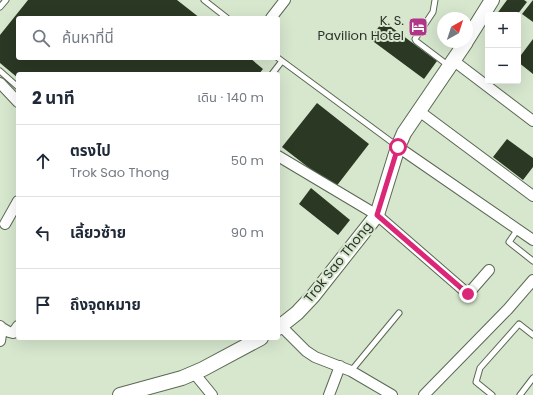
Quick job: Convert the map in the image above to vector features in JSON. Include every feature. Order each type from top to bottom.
[{"type":"street","points":[[273,16],[285,0]]},
{"type":"street","name":"Trok Sao Thong","points":[[473,30],[492,0]]},
{"type":"street","name":"Trok Sao Thong","points":[[280,325],[297,312],[313,296],[377,215],[398,147],[404,133],[462,48]]},
{"type":"street","points":[[452,64],[533,121]]},
{"type":"street","points":[[0,83],[16,100]]},
{"type":"street","points":[[419,111],[533,196]]},
{"type":"street","points":[[398,147],[533,240]]},
{"type":"street","points":[[280,157],[377,215],[468,294],[490,270]]},
{"type":"street","points":[[5,224],[16,205]]},
{"type":"street","points":[[424,395],[508,309],[533,280]]},
{"type":"street","points":[[0,341],[1,327],[13,333],[16,329]]},
{"type":"street","points":[[280,327],[306,351],[315,357],[351,371],[391,395]]},
{"type":"street","points":[[120,395],[182,378],[257,340]]},
{"type":"street","points":[[329,395],[340,366]]},
{"type":"street","points":[[194,373],[212,395]]},
{"type":"lane","points":[[0,7],[6,0]]},
{"type":"lane","points":[[204,0],[224,16]]},
{"type":"lane","points":[[435,0],[433,12],[415,39],[452,64]]},
{"type":"lane","points":[[273,72],[280,60],[398,147]]},
{"type":"lane","points":[[0,71],[16,85]]},
{"type":"lane","points":[[518,229],[509,242],[533,261]]},
{"type":"lane","points":[[351,371],[399,313]]},
{"type":"lane","points":[[492,395],[476,382],[480,368],[520,324],[533,335]]},
{"type":"lane","points":[[520,395],[533,378]]},
{"type":"building","points":[[28,0],[177,0],[197,16],[16,16],[16,60],[252,60],[263,69],[261,72],[16,72],[16,76],[0,63],[0,35]]},
{"type":"building","points":[[507,0],[524,0],[527,2],[519,12],[498,12]]},
{"type":"building","points":[[533,0],[533,22],[522,14]]},
{"type":"building","points":[[383,21],[437,61],[424,79],[370,39]]},
{"type":"building","points":[[533,39],[533,74],[521,64],[521,55]]},
{"type":"building","points":[[317,103],[369,144],[335,188],[282,147]]},
{"type":"building","points":[[507,139],[533,158],[533,167],[523,180],[493,157]]},
{"type":"building","points":[[311,188],[350,220],[338,235],[299,204]]},
{"type":"place","name":"K. S. Pavilion Hotel","points":[[418,27]]},
{"type":"route","points":[[398,147],[377,215],[468,294]]}]
